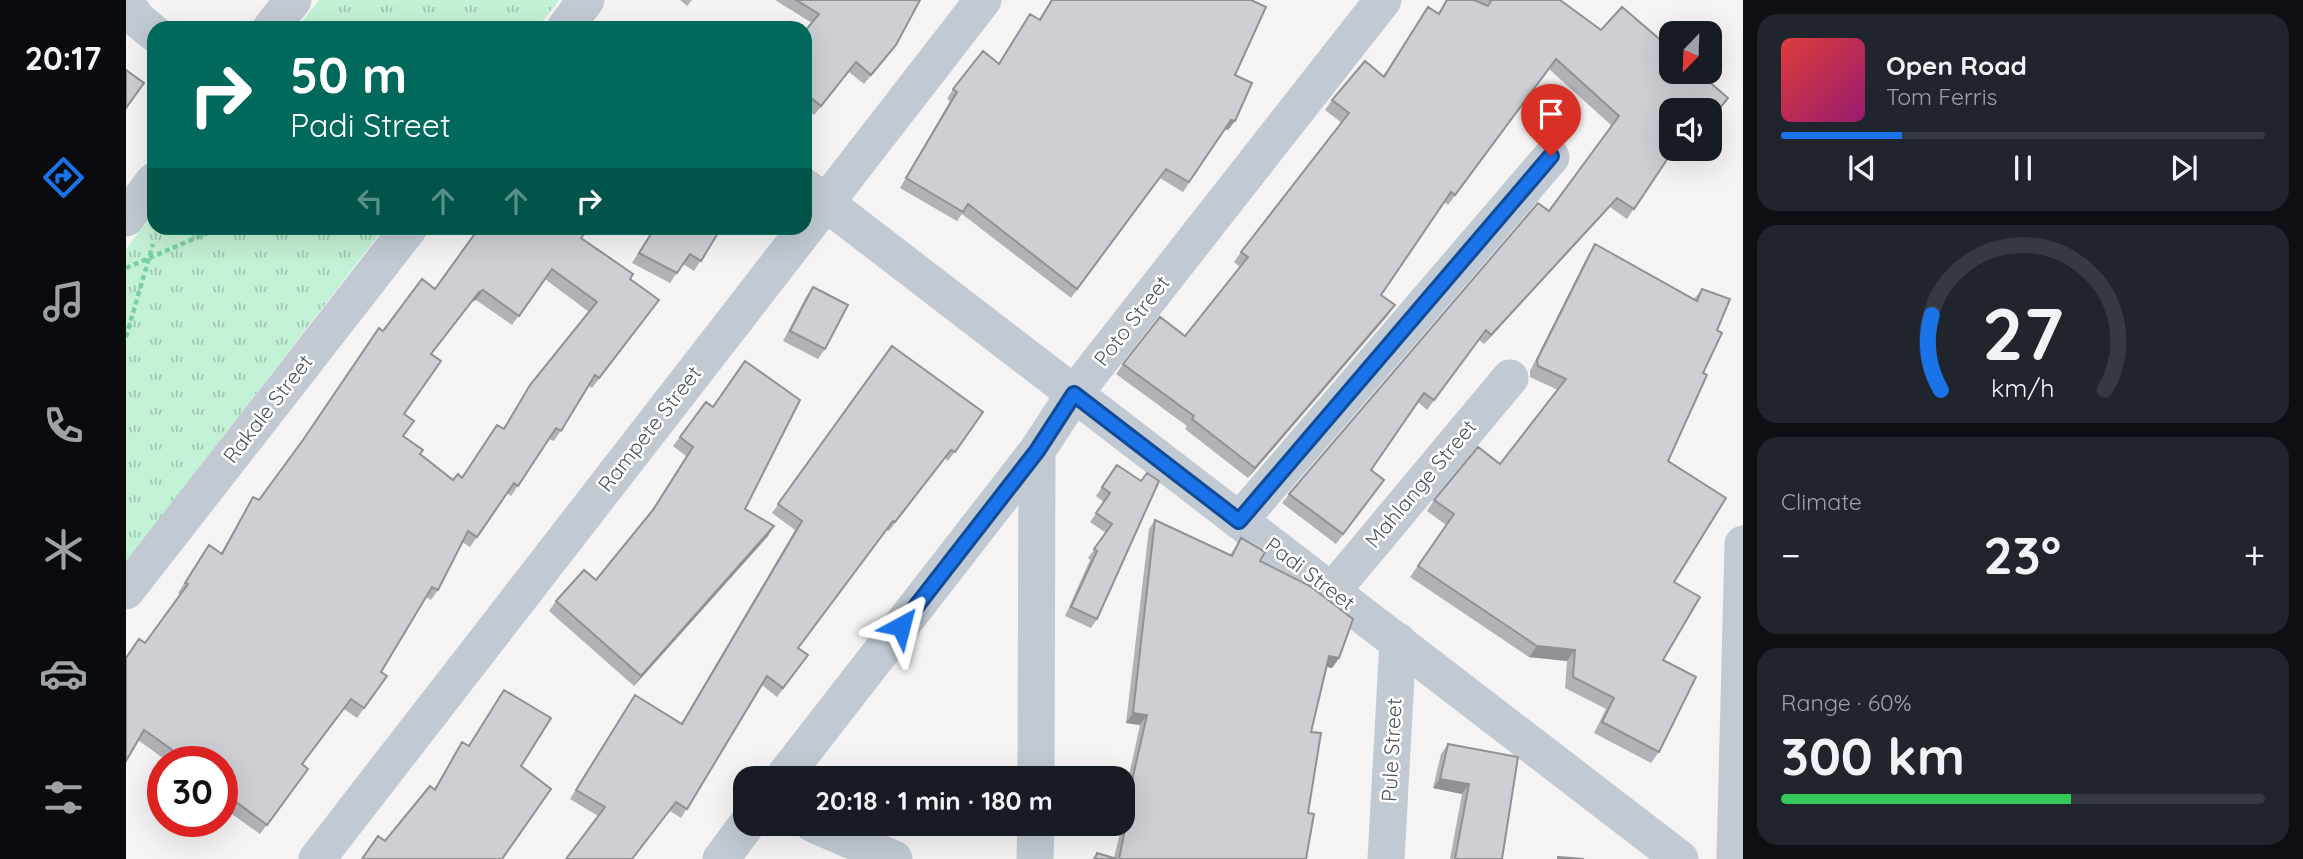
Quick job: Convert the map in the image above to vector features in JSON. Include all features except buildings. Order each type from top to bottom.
[{"type":"street","points":[[276,21],[293,0]]},
{"type":"street","name":"Rampete Street","points":[[815,195],[983,0]]},
{"type":"street","name":"Poto Street","points":[[792,766],[1037,451],[1074,394],[1383,0]]},
{"type":"street","points":[[126,3],[137,19],[147,27]]},
{"type":"street","points":[[1239,521],[1551,156]]},
{"type":"street","name":"Padi Street","points":[[815,195],[1680,859]]},
{"type":"street","points":[[140,228],[147,204]]},
{"type":"street","name":"Rakale Street","points":[[126,592],[404,235]]},
{"type":"street","name":"Rampete Street","points":[[317,859],[785,235]]},
{"type":"street","name":"Mahlange Street","points":[[1332,590],[1510,378]]},
{"type":"street","points":[[1036,766],[1037,451]]},
{"type":"street","points":[[1735,859],[1743,544]]},
{"type":"street","name":"Pule Street","points":[[1386,859],[1398,641]]},
{"type":"street","points":[[721,859],[738,836]]},
{"type":"street","points":[[841,836],[894,859]]},
{"type":"street","points":[[1035,836],[1035,859]]},
{"type":"path","points":[[126,337],[150,259],[140,228]]},
{"type":"path","points":[[126,268],[203,235]]},
{"type":"green space","points":[[319,0],[559,0],[543,21],[302,21]]},
{"type":"green space","points":[[147,222],[147,235],[379,235],[126,562],[126,249]]},
{"type":"route","points":[[901,626],[1037,451],[1074,394],[1239,521],[1299,447],[1551,156]]}]
